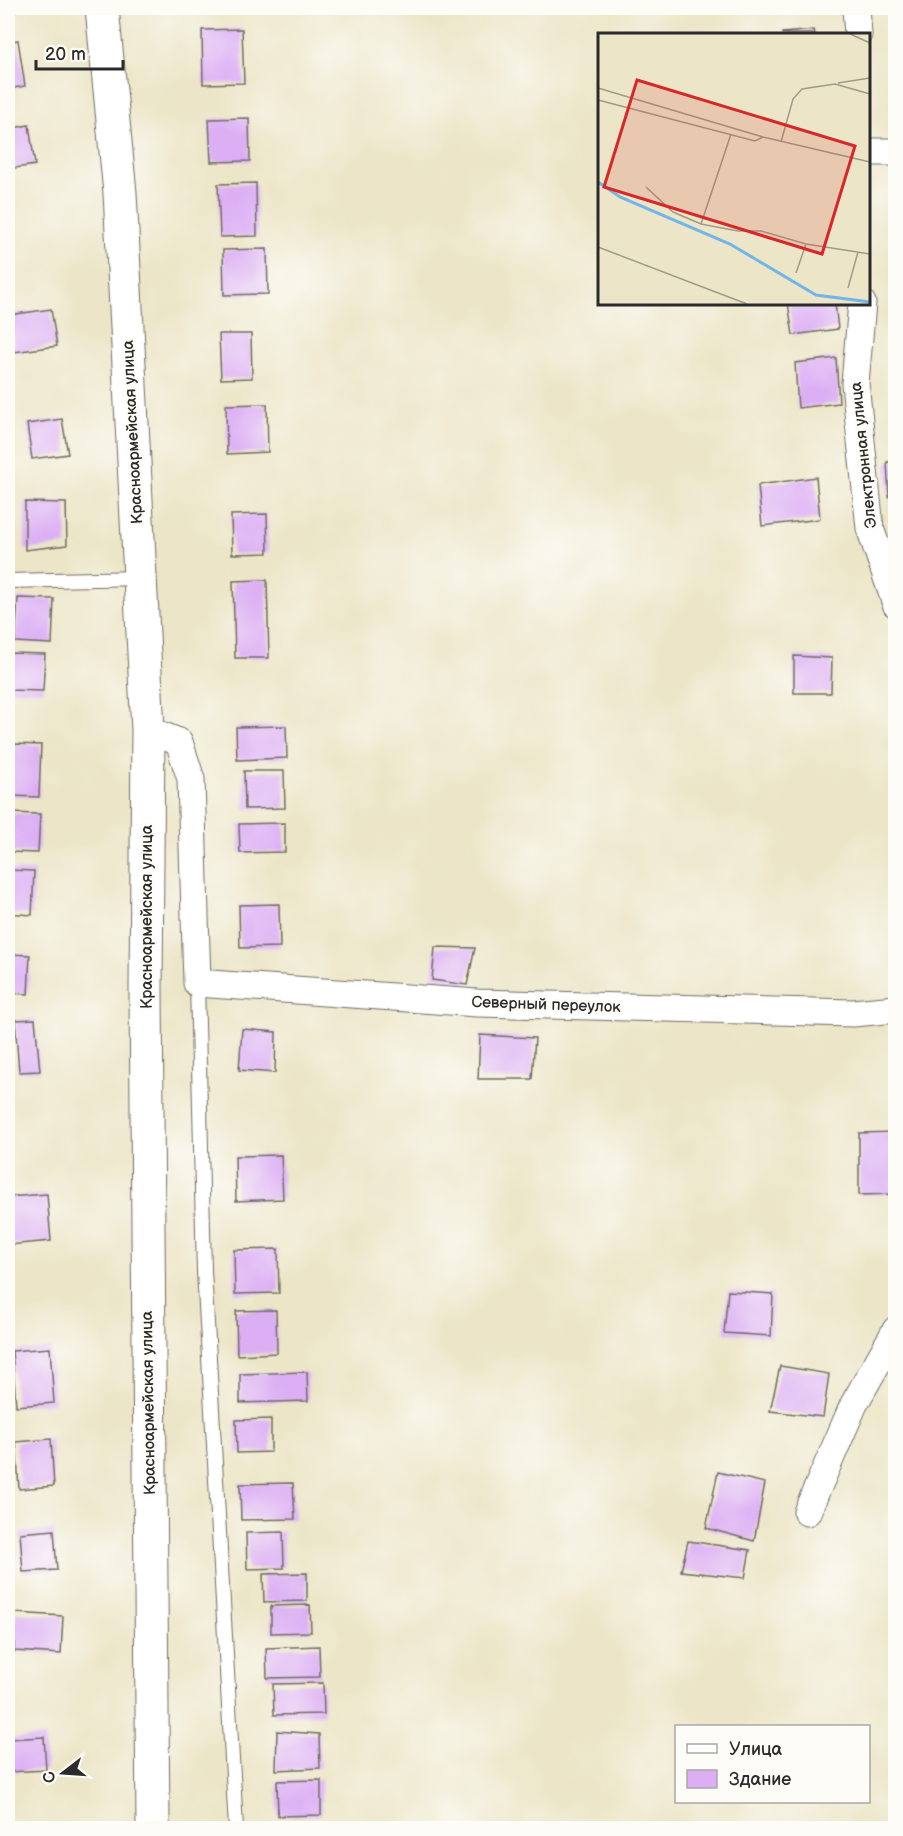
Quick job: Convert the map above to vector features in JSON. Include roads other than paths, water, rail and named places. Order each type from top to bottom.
[{"type":"main road","name":"Красноармейская улица","points":[[102,8],[120,193],[148,730],[146,990],[153,1828]]},
{"type":"street","points":[[856,8],[858,33]]},
{"type":"street","points":[[870,152],[896,152]]},
{"type":"street","name":"Электронная улица","points":[[862,304],[855,383],[870,528],[896,604]]},
{"type":"street","points":[[148,730],[179,742],[192,779],[197,982]]},
{"type":"street","name":"Северный переулок","points":[[197,982],[477,1003],[853,1013],[896,1008]]},
{"type":"street","points":[[807,1512],[854,1404],[896,1330]]},
{"type":"lane","points":[[8,581],[140,578]]},
{"type":"lane","points":[[197,982],[204,1271],[236,1828]]}]
